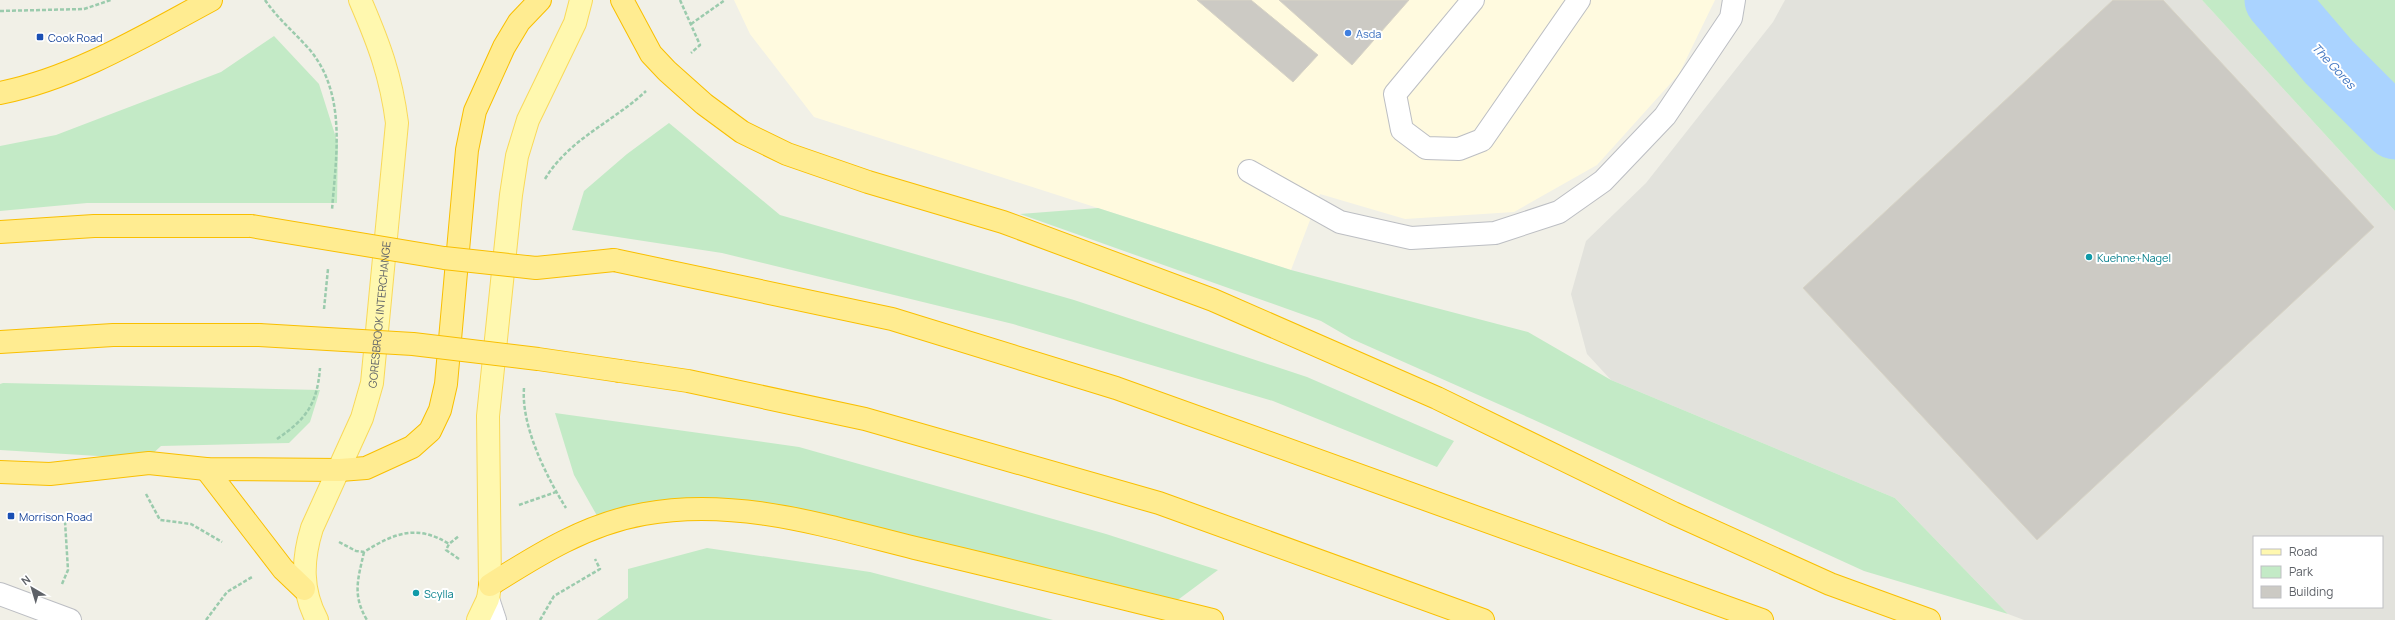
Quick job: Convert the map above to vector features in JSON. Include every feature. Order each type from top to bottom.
[{"type":"highway","points":[[0,93],[16,90],[96,61],[211,0]]},
{"type":"highway","points":[[0,472],[50,474],[149,463],[206,469],[340,470],[366,468],[412,447],[430,431],[440,410],[446,384],[467,150],[475,111],[504,47],[520,22],[540,0]]},
{"type":"highway","points":[[622,0],[651,54],[667,71],[704,104],[742,132],[787,154],[868,182],[1003,222],[1213,300],[1437,398],[1666,510],[1830,584],[1929,620]]},
{"type":"highway","points":[[0,232],[94,226],[251,226],[444,258],[536,268],[614,260],[892,319],[1116,388],[1762,620]]},
{"type":"highway","points":[[0,342],[114,335],[259,335],[413,344],[538,358],[688,382],[865,419],[1151,501],[1483,620]]},
{"type":"highway","points":[[206,469],[283,569],[304,589]]},
{"type":"highway","points":[[489,592],[559,543],[613,522],[644,514],[690,509],[721,509],[799,519],[1212,620]]},
{"type":"main road","name":"GORESBROOK INTERCHANGE","points":[[316,619],[304,589],[307,544],[312,528],[340,470],[362,418],[372,383],[398,123],[393,88],[383,54],[360,0]]},
{"type":"main road","points":[[478,620],[489,592],[488,416],[511,195],[517,156],[528,120],[575,23],[581,0]]},
{"type":"street","points":[[1473,0],[1395,94],[1402,130],[1426,148],[1459,149],[1482,140],[1580,0]]},
{"type":"street","points":[[1249,171],[1340,222],[1411,238],[1495,233],[1559,212],[1603,181],[1665,116],[1731,18],[1734,0]]},
{"type":"street","points":[[489,592],[495,620]]},
{"type":"street","points":[[0,594],[70,620]]},
{"type":"path","points":[[0,11],[84,9],[111,0]]},
{"type":"path","points":[[265,0],[274,13],[310,51],[323,70],[333,100],[338,129],[332,214]]},
{"type":"path","points":[[691,24],[726,0]]},
{"type":"path","points":[[324,315],[328,260]]},
{"type":"path","points":[[269,439],[277,439],[299,424],[311,406],[319,376],[320,361]]},
{"type":"path","points":[[145,492],[160,520],[191,524],[213,535],[224,543]]},
{"type":"path","points":[[520,505],[556,492]]},
{"type":"path","points":[[60,590],[68,570],[65,521]]},
{"type":"path","points":[[356,551],[364,552],[386,538],[415,532],[435,535],[450,544]]},
{"type":"path","points":[[364,552],[356,589],[359,606],[367,620]]},
{"type":"path","points":[[540,620],[554,596],[600,569],[594,557]]},
{"type":"path","points":[[206,620],[227,592],[255,575]]},
{"type":"shaded area","points":[[734,0],[1715,0],[1679,74],[1597,165],[1514,212],[1405,219],[1320,194],[1291,270],[814,117],[750,34]]},
{"type":"shaded area","points":[[1785,0],[2202,0],[2395,211],[2395,620],[2024,620],[2008,614],[1895,498],[1611,380],[1587,354],[1571,294],[1586,241],[1646,183],[1773,22]]},
{"type":"green space","points":[[2202,0],[2395,0],[2395,211]]},
{"type":"green space","points":[[274,36],[319,84],[338,144],[337,203],[87,203],[0,211],[0,146],[56,135],[221,72]]},
{"type":"green space","points":[[669,123],[780,215],[1074,300],[1307,377],[1454,441],[1437,467],[1273,401],[1013,324],[722,253],[572,230],[584,191],[627,154]]},
{"type":"green space","points":[[1098,208],[1291,270],[1528,332],[1611,380],[1895,498],[2008,614],[1864,571],[1532,419],[1352,339],[1321,321],[1020,214]]},
{"type":"green space","points":[[0,384],[320,390],[310,422],[289,443],[161,446],[147,459],[0,450]]},
{"type":"green space","points":[[555,413],[799,447],[1106,534],[1218,570],[1175,602],[770,506],[600,521],[574,475]]},
{"type":"green space","points":[[707,548],[870,572],[1053,620],[597,620],[628,598],[628,569]]},
{"type":"building","points":[[1197,0],[1251,0],[1318,55],[1293,82]]},
{"type":"building","name":"Asda","points":[[1279,0],[1409,0],[1352,65]]},
{"type":"building","name":"Kuehne+Nagel","points":[[2113,0],[2163,0],[2374,227],[2037,540],[1803,288]]},
{"type":"waterway","name":"The Gores","points":[[2276,0],[2329,62],[2395,128]]},
{"type":"place","name":"Asda","points":[[1348,33]]},
{"type":"place","name":"Cook Road","points":[[40,37]]},
{"type":"place","name":"Kuehne+Nagel","points":[[2089,257]]},
{"type":"place","name":"Morrison Road","points":[[11,516]]},
{"type":"place","name":"Scylla","points":[[416,593]]}]
